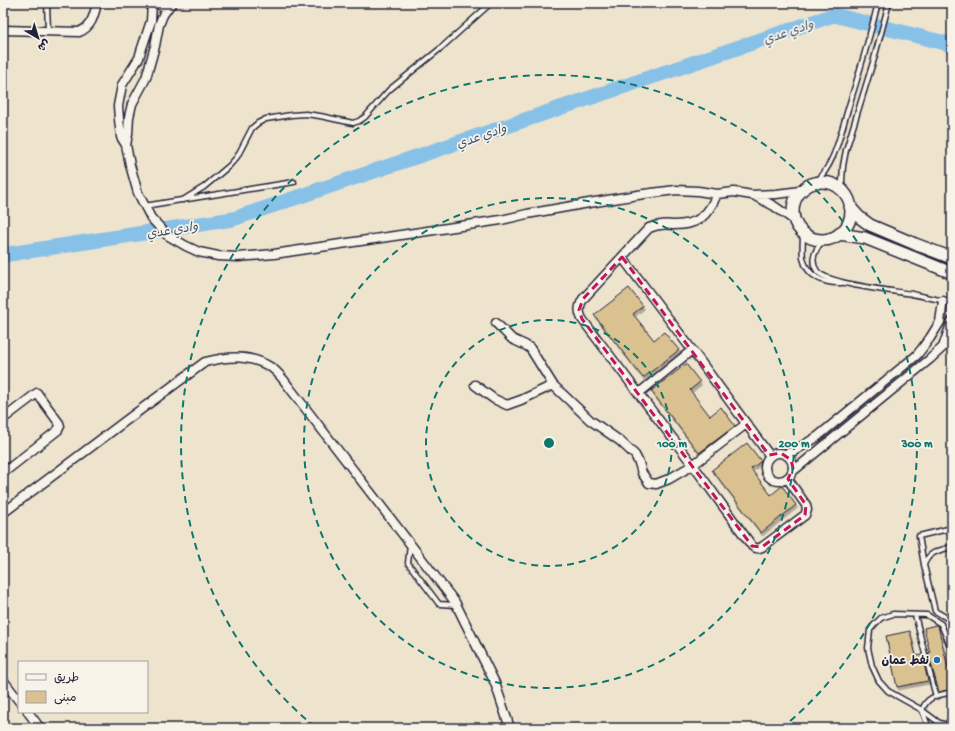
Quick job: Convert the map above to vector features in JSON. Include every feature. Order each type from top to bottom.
[{"type":"street","points":[[3,30],[79,32],[84,30],[92,20],[97,3]]},
{"type":"street","points":[[152,3],[151,21],[139,58],[122,85],[118,106],[121,137],[126,145],[138,193],[151,218],[167,235],[199,252],[218,256],[238,257],[274,254],[501,220],[527,214],[676,190],[717,194],[734,192],[752,195],[801,192]]},
{"type":"street","points":[[156,3],[162,6],[172,4]]},
{"type":"street","points":[[126,145],[132,104],[146,78],[159,25],[163,16],[172,4]]},
{"type":"street","points":[[822,183],[838,187],[844,193],[848,199],[850,215],[844,229],[839,234],[823,240],[809,237],[803,233],[794,220],[793,213],[796,198],[801,192],[814,184],[822,183]]},
{"type":"street","points":[[717,194],[709,210],[700,219],[688,224],[661,225],[648,228],[583,298],[579,310],[582,319],[693,465],[752,546],[757,548],[762,547],[807,512],[806,505],[790,475],[792,464],[785,454]]},
{"type":"street","points":[[752,195],[774,206],[794,220]]},
{"type":"street","points":[[850,207],[859,217],[870,225],[952,258]]},
{"type":"street","points":[[839,234],[871,241],[952,273]]},
{"type":"street","points":[[622,257],[770,456]]},
{"type":"street","points":[[943,301],[940,322],[917,355],[817,437],[794,451],[785,454],[777,453],[770,456],[764,466],[768,477],[772,480],[780,481],[790,475],[934,355],[943,347],[952,321]]},
{"type":"street","points":[[496,324],[512,339],[530,348],[553,386],[590,420],[620,441],[635,455],[642,473],[649,483],[656,484],[669,479],[693,465],[746,424]]},
{"type":"street","points":[[638,393],[692,350]]},
{"type":"street","points":[[3,513],[205,362],[216,359],[237,357],[256,360],[272,369],[279,375],[410,542],[457,605],[496,683],[510,728]]},
{"type":"street","points":[[475,385],[494,399],[507,405],[553,386]]},
{"type":"street","points":[[3,419],[37,393],[59,423],[60,428],[3,473]]},
{"type":"street","points":[[3,680],[18,700]]},
{"type":"street","points":[[29,713],[40,728]]},
{"type":"lane","points":[[47,3],[48,31]]},
{"type":"lane","points":[[183,200],[204,186],[229,166],[237,157],[252,128],[258,123],[291,115],[306,114],[353,123],[359,121],[365,117],[389,90],[441,48],[491,3]]},
{"type":"lane","points":[[814,184],[821,178],[836,150],[854,92],[878,3]]},
{"type":"lane","points":[[844,193],[842,181],[843,166],[850,135],[874,59],[889,3]]},
{"type":"lane","points":[[144,206],[294,182]]},
{"type":"lane","points":[[803,233],[803,258],[810,273],[826,282],[837,284],[847,283]]},
{"type":"lane","points":[[823,240],[814,253],[813,260],[814,266],[822,276],[847,283],[952,302]]},
{"type":"lane","points":[[952,528],[919,536],[935,611],[952,622]]},
{"type":"lane","points":[[410,542],[408,563],[411,568],[439,604],[457,605]]},
{"type":"lane","points":[[924,565],[926,559],[933,553],[952,547]]},
{"type":"lane","points":[[952,652],[941,624],[927,615],[893,614],[881,618],[870,630],[868,648],[872,666],[878,681],[888,691],[922,710],[944,726],[952,724]]},
{"type":"lane","points":[[915,615],[936,697]]},
{"type":"lane","points":[[928,728],[922,710],[925,702],[930,698],[952,692]]},
{"type":"lane","points":[[944,726],[952,718]]},
{"type":"highlighted area","points":[[622,257],[769,455],[781,453],[791,460],[793,468],[788,479],[806,505],[805,515],[762,547],[752,546],[582,319],[579,310],[583,299]]},
{"type":"building","points":[[629,288],[643,306],[633,314],[654,340],[664,332],[679,350],[643,378],[594,315]]},
{"type":"building","points":[[686,364],[700,382],[690,390],[710,416],[721,407],[735,426],[699,453],[651,391]]},
{"type":"building","points":[[747,443],[761,461],[751,469],[771,495],[782,486],[796,505],[761,533],[712,470]]},
{"type":"building","points":[[936,625],[938,626],[952,685],[952,689],[939,692],[928,653],[930,653],[924,628]]},
{"type":"building","points":[[910,631],[916,656],[922,655],[928,681],[897,687],[886,636]]},
{"type":"waterway","name":"وادي عدي","points":[[3,255],[233,219],[834,15],[949,44],[952,47]]},
{"type":"place","name":"نفط عمان","points":[[937,660]]}]
